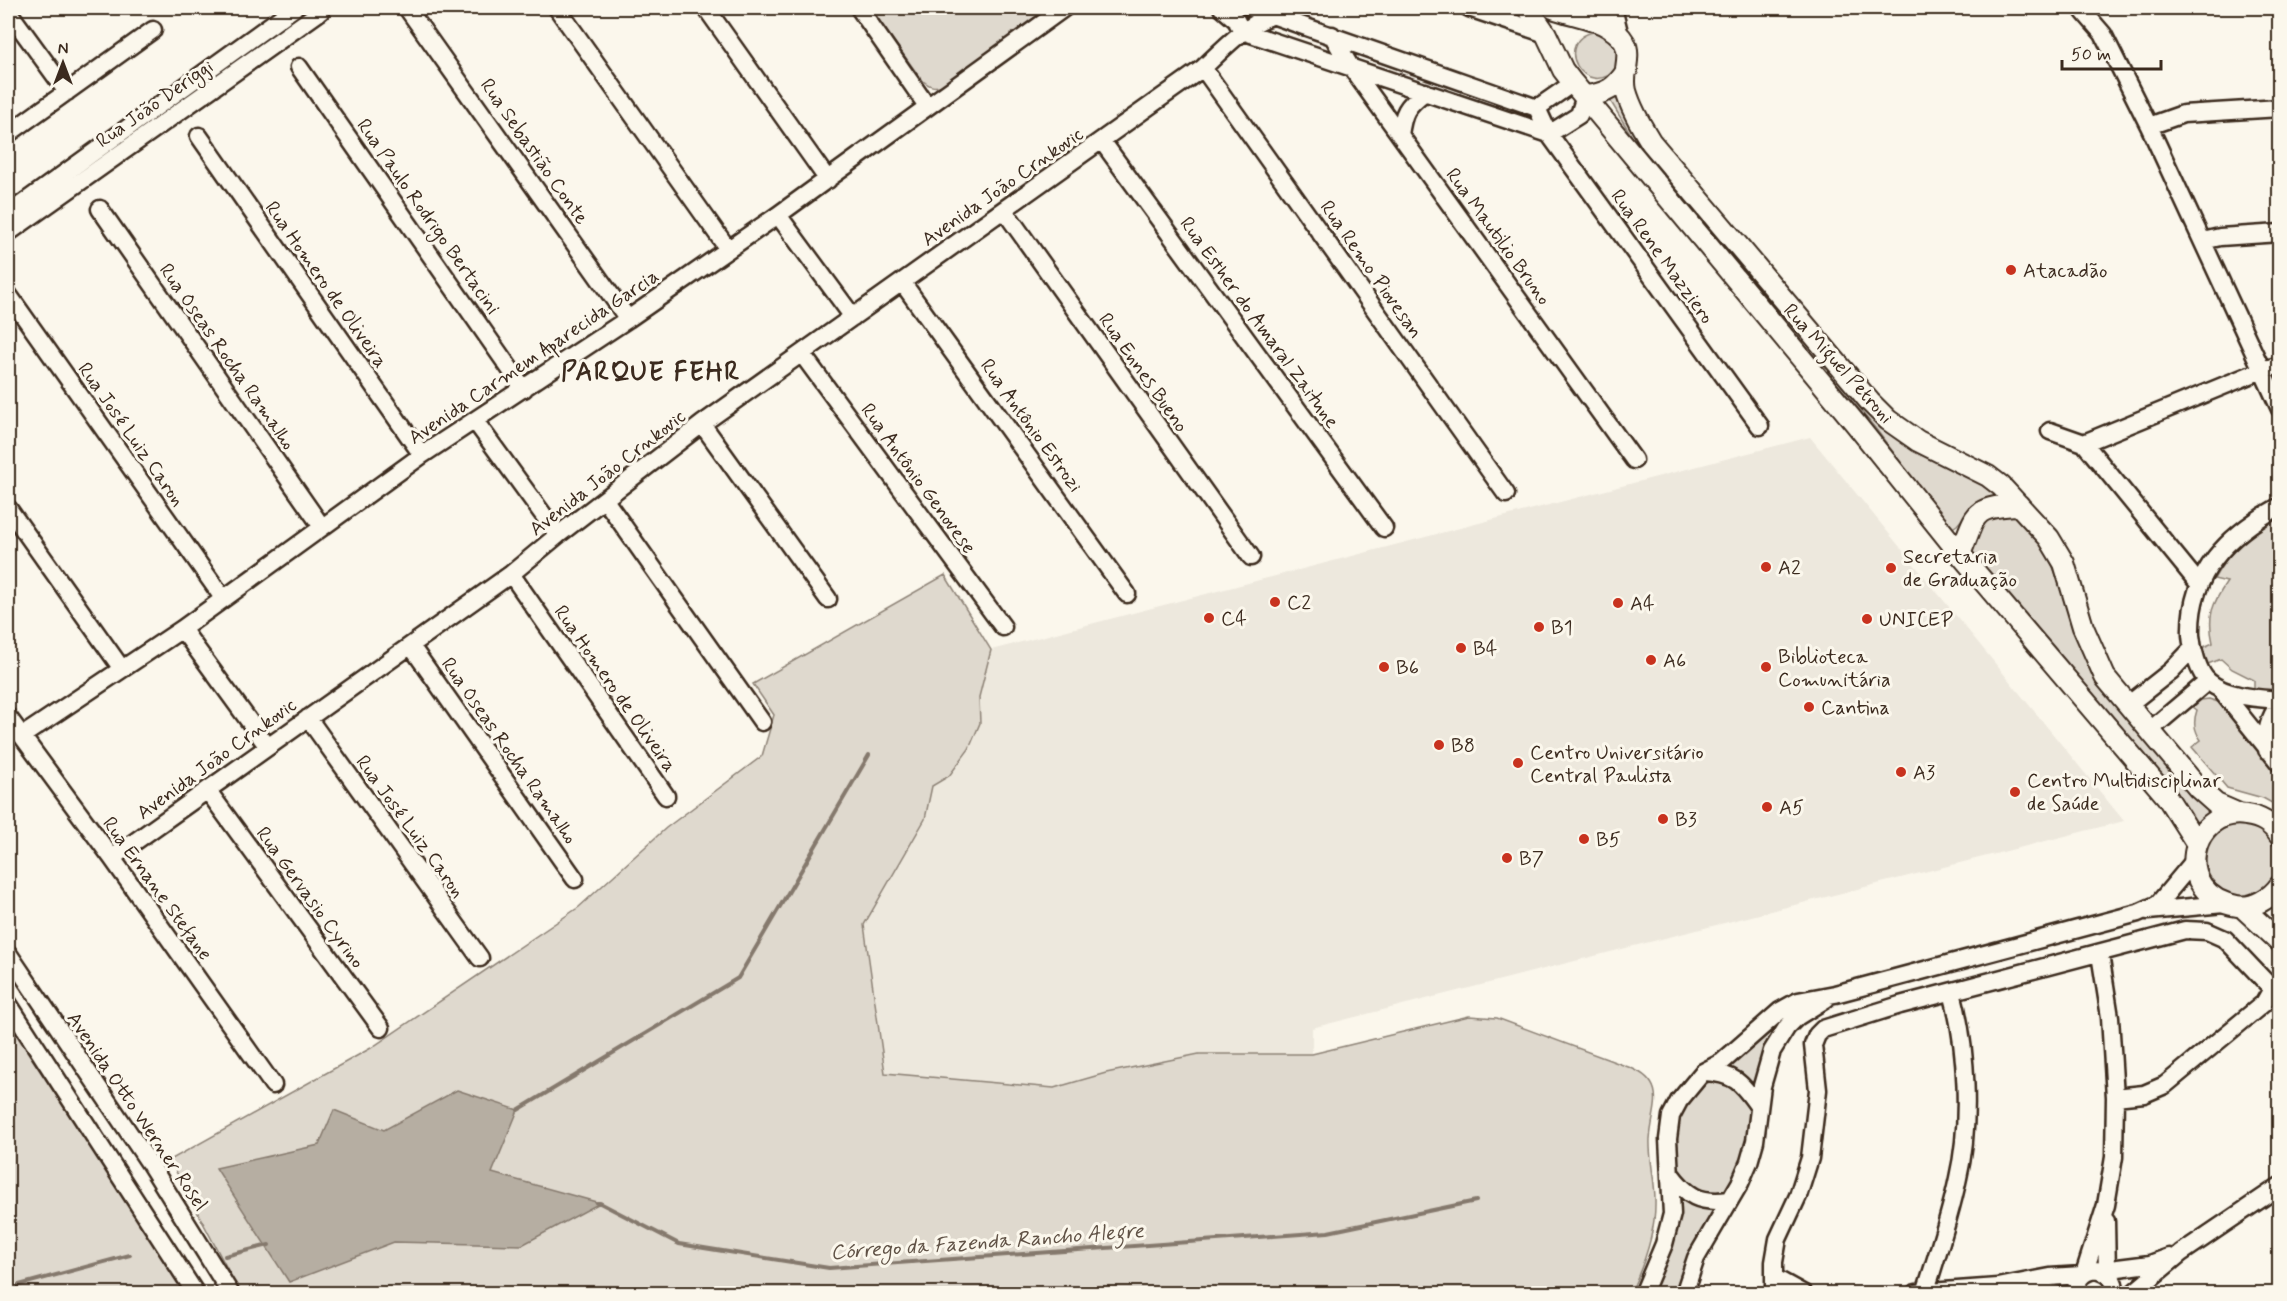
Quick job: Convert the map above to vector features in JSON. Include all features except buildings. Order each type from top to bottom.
[{"type":"main road","name":"Rua Miguel Petroni","points":[[1528,8],[1546,34],[1563,70],[1855,423],[1959,554],[2167,797],[2195,853],[2198,879],[2208,894],[2233,905]]},
{"type":"main road","points":[[1546,34],[1562,11],[1597,15],[1620,36]]},
{"type":"main road","name":"Rua Miguel Petroni","points":[[1620,36],[1627,50],[1627,93],[1641,126],[1732,241],[1888,420],[1918,441],[1988,476],[2019,505],[2049,538],[2064,562],[2092,651],[2105,677],[2198,788],[2216,804],[2239,814],[2257,816],[2273,826],[2280,836]]},
{"type":"main road","points":[[1579,89],[1608,92],[1620,82],[1627,70]]},
{"type":"main road","points":[[1959,554],[1976,515],[1986,508],[2019,505]]},
{"type":"main road","points":[[2195,853],[2206,828],[2221,818],[2239,814]]},
{"type":"main road","points":[[2233,905],[2260,903],[2275,892],[2280,885]]},
{"type":"main road","points":[[2233,905],[2280,942]]},
{"type":"street","name":"Rua João Deriggi","points":[[8,214],[294,8]]},
{"type":"street","name":"Rua Sebastião Conte","points":[[407,8],[628,319]]},
{"type":"street","points":[[557,8],[728,249]]},
{"type":"street","points":[[706,8],[828,180]]},
{"type":"street","points":[[859,8],[927,106]]},
{"type":"street","name":"Avenida Carmem Aparecida Garcia","points":[[22,736],[182,629],[422,455],[628,319],[778,215],[1064,8]]},
{"type":"street","points":[[1222,8],[1236,20],[1242,31],[1549,134],[1578,115],[1579,89],[1537,108],[1252,8]]},
{"type":"street","points":[[1469,8],[1546,34]]},
{"type":"street","points":[[1614,8],[1620,36]]},
{"type":"street","name":"Rua João Deriggi","points":[[8,232],[322,9]]},
{"type":"street","points":[[8,11],[67,92]]},
{"type":"street","points":[[2084,12],[2103,34],[2149,126],[2280,409]]},
{"type":"street","name":"Avenida João Crnkovic","points":[[112,858],[512,574],[558,535],[702,424],[1203,68],[1242,31],[1274,15]]},
{"type":"street","points":[[8,134],[153,30]]},
{"type":"street","name":"Rua Mautilio Bruno","points":[[1332,35],[1350,66],[1634,460]]},
{"type":"street","name":"Rua Paulo Rodrigo Bertacini","points":[[299,67],[524,389]]},
{"type":"street","name":"Rua Remo Piovesan","points":[[1203,68],[1506,494]]},
{"type":"street","points":[[1400,135],[1403,114],[1412,101],[1425,92]]},
{"type":"street","name":"Rua Rene Mazziero","points":[[1537,108],[1549,134],[1760,426]]},
{"type":"street","points":[[2149,126],[2183,114],[2280,108]]},
{"type":"street","name":"Rua Homero de Oliveira","points":[[198,136],[422,455]]},
{"type":"street","name":"Rua Esther do Amaral Zaitune","points":[[1102,141],[1384,528]]},
{"type":"street","name":"Rua Oseas Rocha Ramalho","points":[[100,209],[322,527]]},
{"type":"street","name":"Rua Ennes Bueno","points":[[1004,210],[1251,557]]},
{"type":"street","points":[[778,215],[853,316]]},
{"type":"street","points":[[2203,241],[2220,237],[2280,233]]},
{"type":"street","name":"Rua Antônio Estrozi","points":[[902,282],[1127,594]]},
{"type":"street","name":"Rua José Luiz Caron","points":[[8,294],[223,598]]},
{"type":"street","name":"Rua Antônio Genovese","points":[[802,354],[1003,627]]},
{"type":"street","points":[[2084,443],[2262,370],[2280,365]]},
{"type":"street","points":[[475,422],[558,535]]},
{"type":"street","points":[[702,424],[828,599]]},
{"type":"street","points":[[2050,431],[2084,443],[2199,584]]},
{"type":"street","points":[[605,500],[762,722]]},
{"type":"street","points":[[2280,506],[2257,519],[2219,552],[2199,584],[2192,606],[2192,649],[2213,684],[2280,764]]},
{"type":"street","points":[[8,508],[122,669]]},
{"type":"street","name":"Rua Homero de Oliveira","points":[[512,574],[666,796]]},
{"type":"street","points":[[182,629],[268,747]]},
{"type":"street","name":"Rua Oseas Rocha Ramalho","points":[[411,646],[575,879]]},
{"type":"street","points":[[2128,705],[2171,671],[2192,649]]},
{"type":"street","points":[[2213,684],[2241,695],[2280,702],[2268,722],[2267,750]]},
{"type":"street","points":[[2149,731],[2213,684]]},
{"type":"street","name":"Rua Ernane Stefane","points":[[8,717],[112,858],[273,1085]]},
{"type":"street","name":"Rua José Luiz Caron","points":[[308,718],[480,958]]},
{"type":"street","name":"Rua Gervasio Cyrino","points":[[208,791],[381,1028]]},
{"type":"street","points":[[2139,913],[2158,904],[2180,880],[2195,853]]},
{"type":"street","points":[[1642,1293],[1664,1244],[1672,1214],[1668,1139],[1671,1116],[1690,1086],[1703,1072],[1722,1062],[1780,1011],[1798,1001],[1835,994],[2139,913],[2233,905]]},
{"type":"street","points":[[1804,1293],[1775,1286],[1774,1262],[1778,1239],[1797,1196],[1810,1158],[1818,1090],[1813,1045],[1817,1035],[1830,1026],[2185,930],[2207,931],[2225,939],[2276,993],[2165,1085],[2144,1094],[2115,1097]]},
{"type":"street","name":"Avenida Otto Werner Rosel","points":[[8,953],[150,1164],[231,1293]]},
{"type":"street","points":[[2076,1293],[2076,1286],[2083,1275],[2106,1205],[2114,1157],[2115,1097],[2110,1017],[2100,954]]},
{"type":"street","points":[[1952,993],[1965,1076],[1965,1111],[1959,1177],[1920,1293],[1998,1287],[2036,1288],[2057,1293]]},
{"type":"street","points":[[1684,1293],[1696,1257],[1740,1184],[1749,1162],[1755,1141],[1758,1106],[1766,1067],[1778,1039],[1797,1017],[1835,994]]},
{"type":"street","points":[[8,1003],[196,1293]]},
{"type":"street","points":[[1703,1072],[1723,1074],[1741,1082],[1758,1106]]},
{"type":"street","points":[[1670,1173],[1681,1189],[1690,1196],[1717,1202],[1729,1200]]},
{"type":"street","points":[[2132,1293],[2181,1253],[2280,1186]]},
{"type":"street","points":[[2106,1205],[2108,1274],[2115,1286],[2115,1293]]},
{"type":"street","points":[[1998,1287],[2050,1277],[2083,1275],[2095,1270],[2108,1274],[2118,1268],[2150,1264],[2181,1253]]},
{"type":"shaded area","points":[[870,8],[1055,8],[948,84],[937,87],[930,86],[921,79]]},
{"type":"shaded area","points":[[1599,31],[1616,40],[1619,66],[1607,76],[1595,78],[1584,74],[1577,66],[1574,55],[1576,45],[1584,36]]},
{"type":"shaded area","points":[[1620,95],[1837,373],[1959,467],[1997,493],[1996,495],[1972,508],[1951,529],[1875,428],[1642,153],[1611,102],[1611,98]]},
{"type":"shaded area","name":"Centro Universitário Central Paulista","points":[[1810,437],[2124,821],[1312,1028],[1312,1054],[1199,1054],[1106,1073],[1054,1088],[885,1073],[864,925],[925,819],[932,786],[949,776],[980,723],[979,697],[991,650]]},
{"type":"shaded area","points":[[2011,514],[2025,522],[2046,552],[2055,571],[2085,659],[2100,686],[2129,722],[2212,812],[2196,827],[2189,813],[1973,557],[1973,539],[1982,523],[1991,516]]},
{"type":"shaded area","points":[[2279,515],[2279,691],[2254,689],[2254,680],[2232,669],[2221,659],[2205,665],[2199,649],[2213,643],[2212,611],[2227,582],[2214,579],[2220,568],[2242,542]]},
{"type":"shaded area","points":[[945,575],[991,650],[979,697],[980,723],[969,749],[949,776],[932,786],[925,819],[864,925],[885,1073],[1054,1088],[1106,1073],[1199,1054],[1312,1054],[1469,1016],[1497,1018],[1631,1068],[1643,1074],[1654,1090],[1655,1108],[1650,1147],[1655,1212],[1644,1260],[1630,1294],[240,1293],[170,1160],[371,1048],[579,907],[666,828],[762,756],[774,715],[753,684]]},
{"type":"shaded area","points":[[2209,699],[2218,702],[2279,778],[2279,807],[2263,798],[2227,788],[2192,747],[2201,740],[2195,726],[2197,710],[2193,707],[2201,700]]},
{"type":"shaded area","points":[[2242,824],[2262,830],[2272,840],[2278,860],[2272,880],[2262,890],[2242,896],[2222,890],[2212,880],[2206,860],[2212,840],[2222,830]]},
{"type":"shaded area","points":[[1797,1007],[1755,1088],[1747,1079],[1726,1068]]},
{"type":"shaded area","points":[[8,1022],[186,1293],[8,1293]]},
{"type":"shaded area","points":[[1715,1080],[1731,1084],[1753,1111],[1747,1146],[1739,1170],[1726,1189],[1717,1195],[1696,1191],[1686,1185],[1679,1173],[1675,1158],[1675,1142],[1683,1110],[1702,1086]]},
{"type":"shaded area","points":[[457,1090],[518,1110],[492,1173],[600,1203],[522,1245],[394,1242],[289,1282],[216,1168],[319,1145],[334,1110],[384,1130]]},
{"type":"shaded area","points":[[1679,1196],[1717,1207],[1678,1293],[1650,1294]]},
{"type":"waterway","points":[[518,1110],[738,978],[869,755]]},
{"type":"waterway","name":"Córrego da Fazenda Rancho Alegre","points":[[597,1203],[679,1244],[829,1268],[1328,1232],[1476,1201]]},
{"type":"waterway","name":"Córrego da Fazenda Rancho Alegre","points":[[225,1256],[269,1245]]},
{"type":"waterway","name":"Córrego da Fazenda Rancho Alegre","points":[[8,1288],[130,1255]]},
{"type":"place","name":"Atacadão","points":[[2011,270]]},
{"type":"place","name":"A2","points":[[1766,567]]},
{"type":"place","name":"Secretaria de Graduação","points":[[1891,568]]},
{"type":"place","name":"C2","points":[[1275,602]]},
{"type":"place","name":"A4","points":[[1618,603]]},
{"type":"place","name":"C4","points":[[1209,618]]},
{"type":"place","name":"UNICEP","points":[[1867,619]]},
{"type":"place","name":"B1","points":[[1539,627]]},
{"type":"place","name":"B4","points":[[1461,648]]},
{"type":"place","name":"A6","points":[[1651,660]]},
{"type":"place","name":"B6","points":[[1384,667]]},
{"type":"place","name":"Biblioteca Comunitária","points":[[1766,667]]},
{"type":"place","name":"Cantina","points":[[1809,707]]},
{"type":"place","name":"B8","points":[[1439,745]]},
{"type":"place","name":"Centro Universitário Central Paulista","points":[[1518,763]]},
{"type":"place","name":"A3","points":[[1901,772]]},
{"type":"place","name":"Centro Multidisciplinar de Saúde","points":[[2015,792]]},
{"type":"place","name":"A5","points":[[1767,807]]},
{"type":"place","name":"B3","points":[[1663,819]]},
{"type":"place","name":"B5","points":[[1584,839]]},
{"type":"place","name":"B7","points":[[1507,858]]},
{"type":"district","name":"PARQUE FEHR","points":[[651,371]]}]
